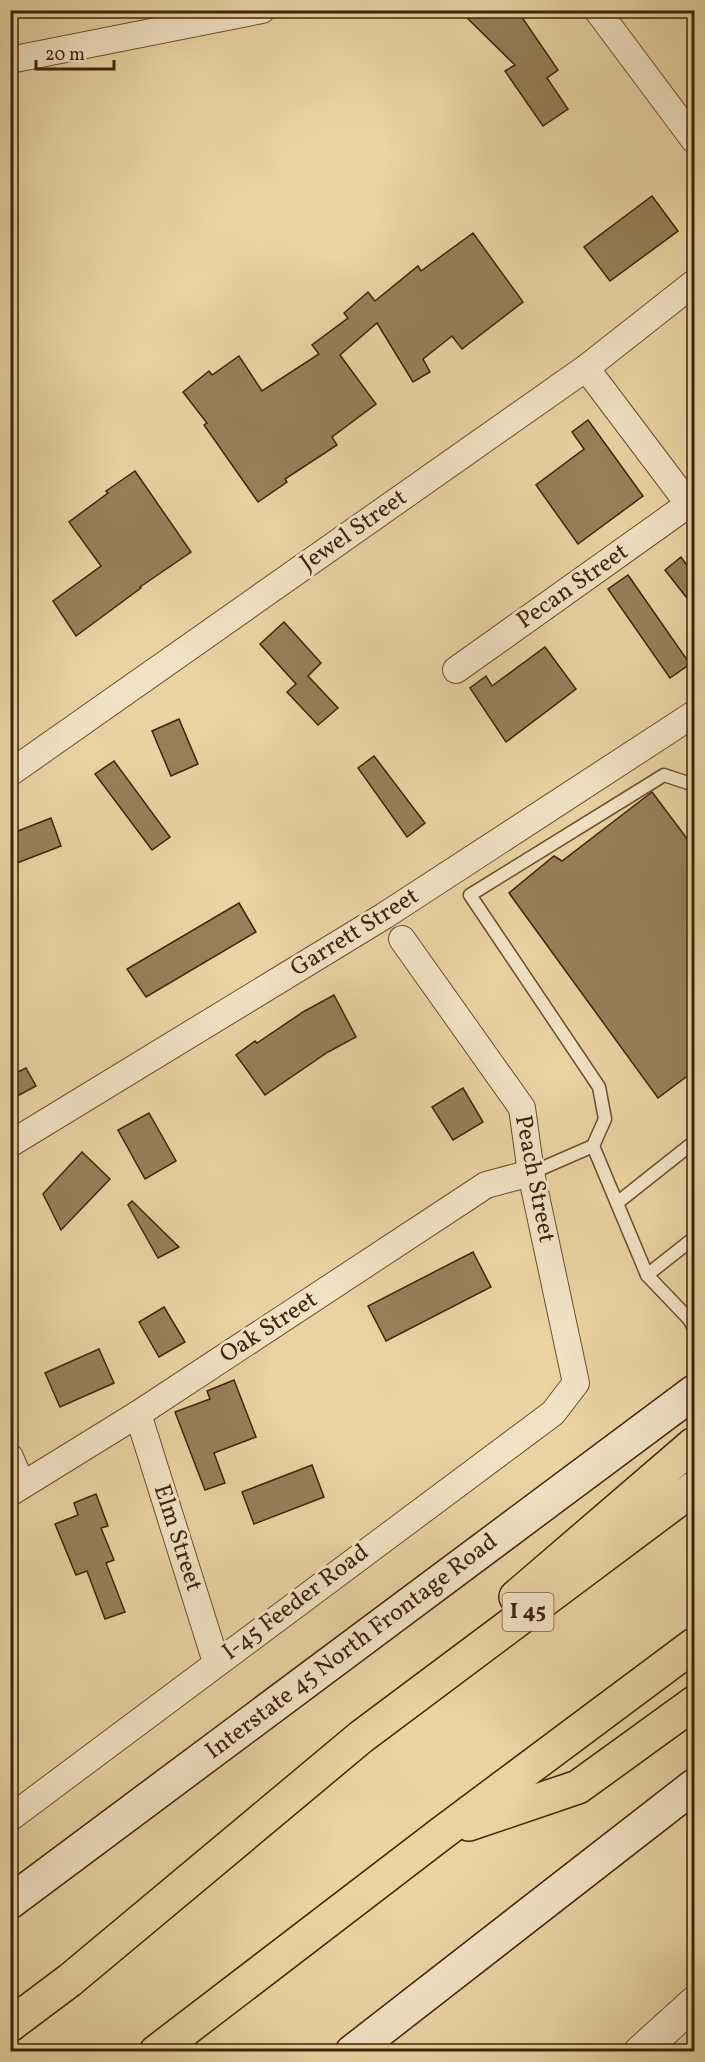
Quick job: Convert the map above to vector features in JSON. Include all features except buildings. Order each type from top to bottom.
[{"type":"highway","points":[[361,1737],[464,1641],[694,1444]]},
{"type":"highway","name":"I 45","points":[[10,2025],[70,1980],[361,1737],[694,1488]]},
{"type":"highway","points":[[156,2052],[442,1833],[694,1645]]},
{"type":"highway","points":[[442,1833],[578,1787],[694,1703]]},
{"type":"main road","name":"Interstate 45 North Frontage Road","points":[[10,1902],[694,1392]]},
{"type":"main road","points":[[352,2052],[694,1786]]},
{"type":"street","points":[[10,60],[262,10]]},
{"type":"street","points":[[597,10],[694,140]]},
{"type":"street","name":"Jewel Street","points":[[10,773],[585,368],[694,283]]},
{"type":"street","points":[[585,368],[692,508]]},
{"type":"street","name":"Pecan Street","points":[[456,670],[692,508]]},
{"type":"street","name":"Garrett Street","points":[[10,1144],[384,916],[694,714]]},
{"type":"street","name":"Peach Street","points":[[402,939],[522,1108],[531,1173],[576,1383]]},
{"type":"street","name":"Oak Street","points":[[16,1489],[138,1414],[486,1185],[531,1173]]},
{"type":"street","name":"I-45 Feeder Road","points":[[10,1818],[216,1662],[553,1413],[576,1383]]},
{"type":"street","name":"Elm Street","points":[[138,1414],[216,1662]]},
{"type":"street","points":[[10,1457],[16,1489]]},
{"type":"street","points":[[640,2052],[694,2003]]},
{"type":"lane","points":[[531,1173],[593,1146],[605,1119],[599,1087],[470,895],[664,775],[694,785]]},
{"type":"lane","points":[[617,1203],[694,1142]]},
{"type":"lane","points":[[593,1146],[647,1275],[689,1319],[694,1328]]},
{"type":"lane","points":[[647,1275],[694,1238]]}]
